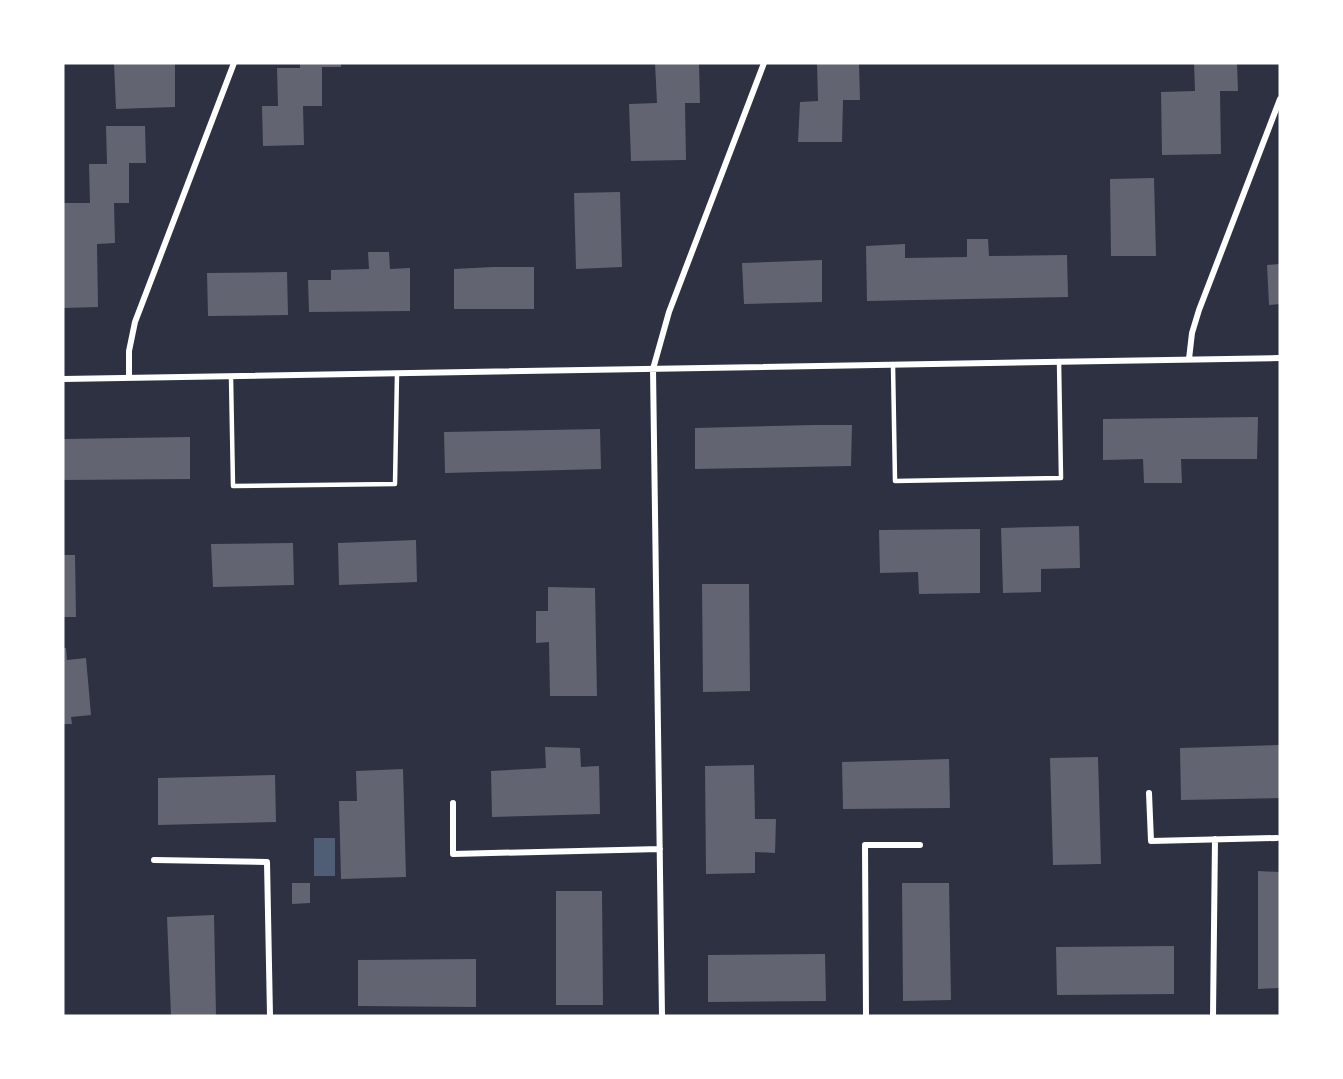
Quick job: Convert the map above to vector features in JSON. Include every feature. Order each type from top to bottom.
[{"type":"street","points":[[129,378],[129,351],[135,322],[234,63]]},
{"type":"street","points":[[662,1016],[653,369],[669,312],[764,63]]},
{"type":"street","points":[[1189,359],[1192,333],[1199,310],[1280,99]]},
{"type":"street","points":[[64,380],[1280,358]]},
{"type":"street","points":[[1149,793],[1151,841],[1277,838]]},
{"type":"street","points":[[453,803],[453,854],[660,849]]},
{"type":"street","points":[[1213,1016],[1215,839]]},
{"type":"street","points":[[867,1016],[865,845],[920,845]]},
{"type":"street","points":[[154,860],[267,862],[270,1016]]},
{"type":"lane","points":[[893,365],[896,481],[1061,478],[1059,361]]},
{"type":"lane","points":[[231,377],[233,486],[395,484],[397,374]]},
{"type":"water","points":[[314,838],[335,838],[335,876],[314,876]]},
{"type":"building","points":[[114,63],[175,63],[175,107],[116,109]]},
{"type":"building","points":[[300,63],[341,63],[341,67],[322,67],[322,106],[303,106],[304,145],[263,146],[262,106],[278,106],[277,68],[300,68]]},
{"type":"building","points":[[655,63],[699,63],[700,103],[685,103],[686,160],[631,161],[629,104],[657,103]]},
{"type":"building","points":[[817,63],[859,63],[860,100],[843,100],[842,142],[798,142],[800,102],[818,101]]},
{"type":"building","points":[[1194,63],[1237,63],[1238,91],[1220,91],[1221,154],[1162,155],[1161,92],[1195,91]]},
{"type":"building","points":[[106,126],[145,126],[146,163],[129,163],[129,203],[114,203],[115,243],[97,244],[98,307],[63,308],[63,203],[90,203],[89,164],[107,164]]},
{"type":"building","points":[[1154,178],[1156,256],[1111,256],[1110,179]]},
{"type":"building","points":[[620,192],[622,267],[576,269],[574,193]]},
{"type":"building","points":[[967,239],[988,239],[989,256],[1067,255],[1068,297],[867,301],[866,246],[905,244],[905,258],[967,257]]},
{"type":"building","points":[[368,252],[389,252],[390,269],[410,268],[410,311],[309,312],[308,280],[331,280],[331,270],[369,269]]},
{"type":"building","points":[[822,260],[822,302],[744,304],[742,263]]},
{"type":"building","points":[[1280,264],[1280,304],[1269,305],[1267,265]]},
{"type":"building","points":[[534,267],[534,309],[454,309],[454,269]]},
{"type":"building","points":[[287,272],[288,315],[208,316],[207,273]]},
{"type":"building","points":[[1258,417],[1257,459],[1181,459],[1182,483],[1144,483],[1143,459],[1103,460],[1103,419]]},
{"type":"building","points":[[852,425],[851,466],[695,469],[695,428]]},
{"type":"building","points":[[600,429],[601,469],[445,473],[444,432]]},
{"type":"building","points":[[190,437],[190,479],[63,480],[63,439]]},
{"type":"building","points":[[1079,526],[1080,568],[1041,569],[1041,592],[1003,593],[1001,528]]},
{"type":"building","points":[[980,529],[980,593],[919,594],[918,572],[880,573],[879,530]]},
{"type":"building","points":[[416,540],[417,582],[339,585],[338,543]]},
{"type":"building","points":[[293,543],[294,585],[213,587],[211,544]]},
{"type":"building","points":[[63,555],[75,555],[76,617],[63,617]]},
{"type":"building","points":[[702,584],[749,584],[750,691],[703,692]]},
{"type":"building","points":[[548,587],[595,588],[597,696],[550,696],[549,642],[536,643],[536,611],[548,611]]},
{"type":"building","points":[[63,648],[66,648],[67,660],[86,658],[91,715],[71,717],[72,724],[63,724]]},
{"type":"building","points":[[1280,745],[1280,798],[1181,800],[1180,748]]},
{"type":"building","points":[[545,747],[580,748],[581,767],[599,766],[600,814],[492,817],[491,771],[546,768]]},
{"type":"building","points":[[1098,757],[1101,864],[1053,865],[1050,758]]},
{"type":"building","points":[[949,759],[950,808],[843,809],[842,762]]},
{"type":"building","points":[[754,765],[755,819],[776,819],[775,853],[755,852],[755,873],[706,874],[705,766]]},
{"type":"building","points":[[403,769],[406,877],[341,879],[339,801],[357,801],[356,771]]},
{"type":"building","points":[[275,775],[276,822],[158,825],[158,778]]},
{"type":"building","points":[[1258,871],[1280,872],[1280,988],[1258,989]]},
{"type":"building","points":[[292,883],[310,883],[310,903],[292,904]]},
{"type":"building","points":[[902,883],[949,883],[951,1000],[903,1001]]},
{"type":"building","points":[[556,891],[602,891],[603,1005],[556,1005]]},
{"type":"building","points":[[214,915],[216,1016],[171,1016],[167,917]]},
{"type":"building","points":[[1174,946],[1174,994],[1057,995],[1056,947]]},
{"type":"building","points":[[825,954],[826,1001],[708,1002],[708,955]]},
{"type":"building","points":[[476,959],[476,1007],[358,1006],[358,960]]}]
